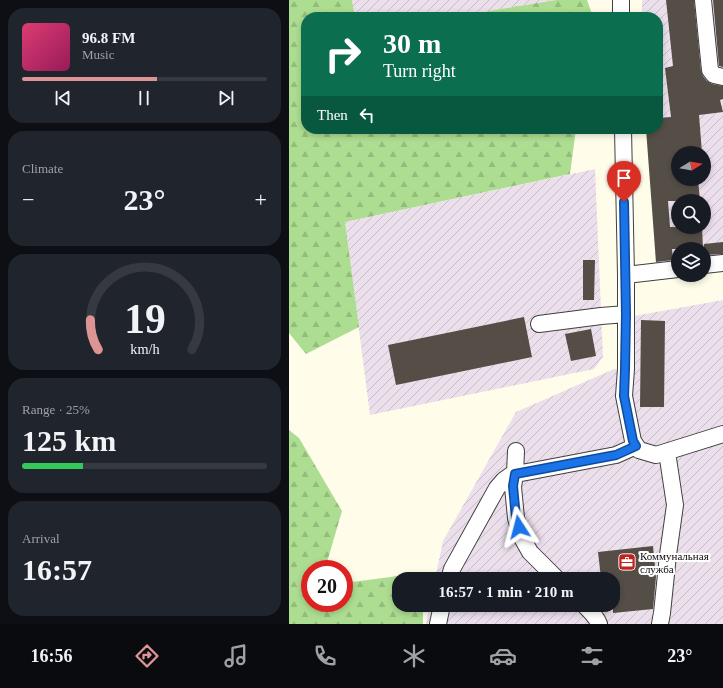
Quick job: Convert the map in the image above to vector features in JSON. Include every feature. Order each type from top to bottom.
[{"type":"street","points":[[621,0],[621,12]]},
{"type":"street","points":[[703,0],[711,70],[714,75],[723,77]]},
{"type":"street","points":[[623,134],[626,275],[624,396],[633,441],[639,450],[656,455],[723,434]]},
{"type":"street","points":[[711,264],[723,263]]},
{"type":"street","points":[[626,275],[671,269]]},
{"type":"street","points":[[539,324],[626,314]]},
{"type":"street","points":[[451,572],[497,488],[511,475],[616,455],[636,446]]},
{"type":"street","points":[[516,451],[513,486],[516,518],[521,536],[530,552],[550,572]]},
{"type":"street","points":[[660,624],[675,505],[667,452]]},
{"type":"street","points":[[438,624],[441,612]]},
{"type":"street","points":[[591,612],[599,624]]},
{"type":"shaded area","points":[[352,0],[556,0],[483,12],[354,12]]},
{"type":"shaded area","points":[[642,0],[723,0],[723,261],[711,262],[711,242],[671,242],[671,267],[656,268],[648,134],[663,134],[663,12],[642,12]]},
{"type":"shaded area","points":[[595,169],[603,357],[594,369],[370,415],[345,222]]},
{"type":"shaded area","points":[[723,300],[723,624],[426,624],[428,612],[620,612],[620,572],[436,572],[443,541],[516,412],[614,369],[633,369],[634,316]]},
{"type":"green space","points":[[289,0],[352,0],[354,12],[301,12],[301,134],[575,134],[570,174],[345,222],[359,327],[306,354],[289,333]]},
{"type":"green space","points":[[556,0],[587,0],[591,11],[591,12],[483,12]]},
{"type":"green space","points":[[289,430],[299,438],[342,511],[328,560],[301,560],[301,612],[353,612],[353,582],[392,577],[392,612],[423,612],[423,624],[289,624]]},
{"type":"building","points":[[666,0],[694,0],[701,71],[707,81],[712,84],[723,86],[723,99],[720,100],[723,112],[699,115],[701,146],[671,146],[671,186],[699,186],[699,194],[671,194],[671,201],[668,201],[671,234],[702,234],[703,242],[671,242],[671,260],[656,262],[646,134],[663,134],[663,118],[671,117],[665,68],[673,66]]},
{"type":"building","points":[[713,0],[723,0],[723,67],[719,66]]},
{"type":"building","points":[[723,242],[723,254],[711,255],[711,243]]},
{"type":"building","points":[[583,260],[595,260],[594,300],[583,300]]},
{"type":"building","points":[[524,317],[532,357],[396,385],[388,345]]},
{"type":"building","points":[[641,320],[665,321],[664,407],[640,407]]},
{"type":"building","points":[[591,329],[596,356],[571,361],[565,334]]},
{"type":"building","points":[[653,546],[656,577],[653,609],[613,613],[620,612],[620,572],[600,572],[598,552]]},
{"type":"place","name":"Коммунальная служба","points":[[627,562]]},
{"type":"route","points":[[519,527],[516,518],[513,486],[515,474],[616,455],[636,446],[633,441],[624,396],[626,314],[624,202]]}]
